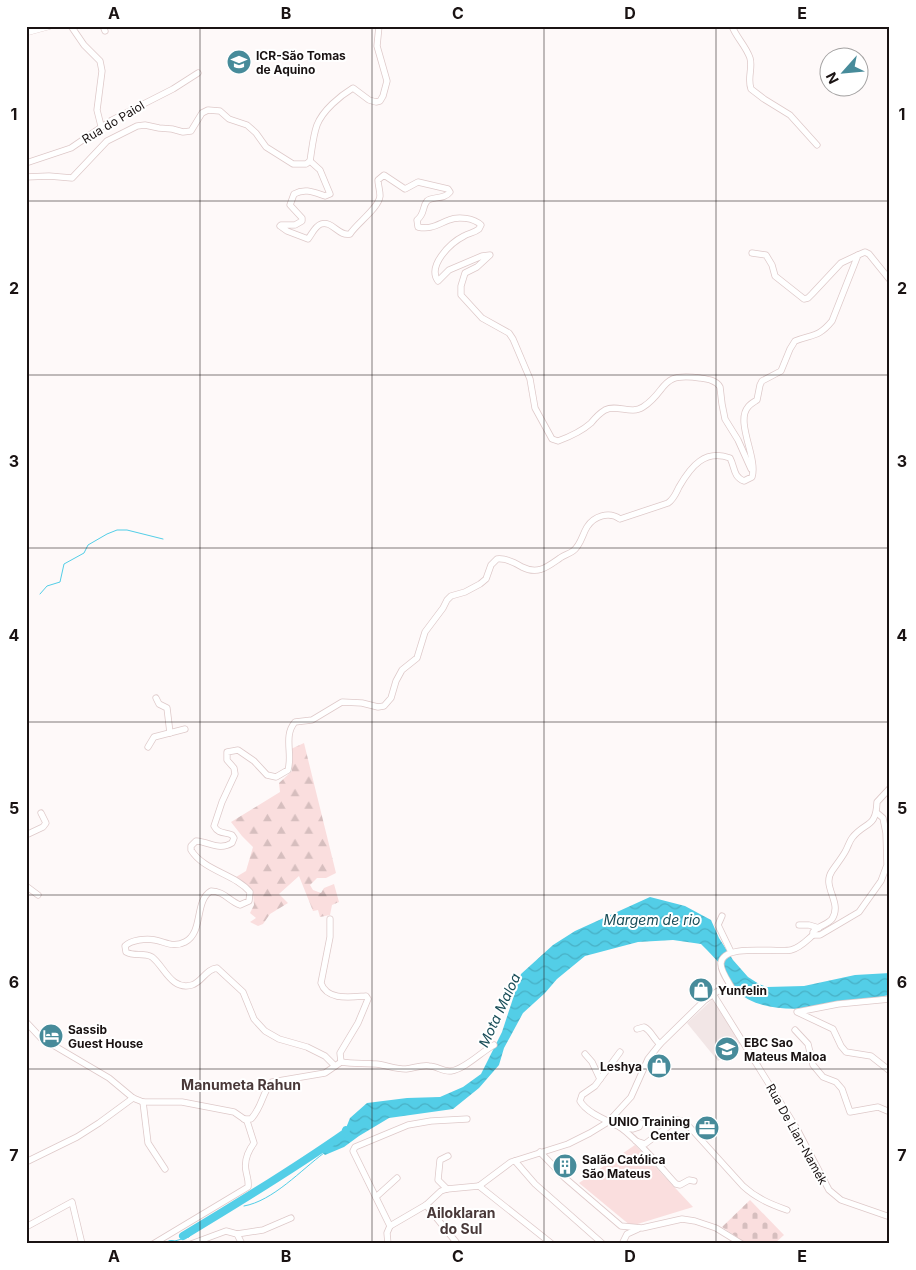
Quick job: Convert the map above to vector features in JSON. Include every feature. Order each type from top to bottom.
[{"type":"main road","points":[[26,32],[48,26]]},
{"type":"street","points":[[71,26],[84,45],[100,61],[102,71],[97,103],[100,124]]},
{"type":"street","points":[[26,177],[72,178],[107,141],[130,129],[145,125],[183,132],[191,131],[202,114],[213,109],[220,111],[229,119],[247,125],[256,133],[266,147],[294,164],[306,164],[310,161],[317,125],[329,108],[345,93],[353,88],[369,100],[376,102],[380,101],[383,96],[386,81],[377,46],[379,26]]},
{"type":"street","points":[[732,26],[745,47],[750,60],[749,75],[751,89],[790,115],[817,145]]},
{"type":"street","name":"Rua do Paiol","points":[[26,163],[71,148],[100,124],[172,89],[198,73]]},
{"type":"street","points":[[310,161],[320,170],[330,194],[324,196],[304,190],[294,194],[290,204],[302,218],[302,221],[295,225],[280,226],[287,231],[308,239],[321,224],[327,224],[346,235],[350,234],[355,226],[377,204],[380,196],[378,180],[384,175],[405,189],[418,182],[448,189],[450,192],[444,197],[426,202],[424,211],[417,220],[418,227],[435,227],[451,219],[477,221],[481,226],[479,229],[464,235],[448,249],[435,268],[436,278],[438,282],[449,270],[490,254],[477,267],[465,273],[461,286],[461,295],[482,318],[509,332],[514,339],[530,379],[535,408],[552,439],[558,441],[565,439],[590,424],[604,410],[610,408],[633,411],[642,408],[668,381],[686,376],[705,379],[714,381],[720,387],[725,419],[738,440],[753,474]]},
{"type":"street","points":[[752,253],[766,256],[772,264],[775,276],[804,298],[808,298],[841,263],[865,252],[869,254],[890,280]]},
{"type":"street","points":[[335,1066],[325,1056],[307,1047],[279,1039],[265,1030],[254,1018],[242,992],[217,968],[209,971],[192,985],[187,986],[176,983],[166,975],[152,957],[126,952],[125,944],[139,940],[155,940],[173,946],[184,943],[190,938],[196,925],[203,898],[210,891],[222,894],[240,906],[249,901],[250,892],[244,886],[202,861],[191,850],[191,846],[196,841],[222,847],[232,843],[234,838],[232,835],[216,830],[214,826],[222,802],[235,774],[234,768],[226,758],[227,752],[238,750],[254,761],[267,775],[276,777],[288,770],[289,733],[291,726],[295,722],[312,720],[342,702],[362,703],[378,707],[384,706],[388,703],[402,670],[417,658],[425,632],[444,608],[447,600],[451,596],[471,590],[484,581],[491,565],[497,559],[510,560],[532,571],[548,567],[577,547],[586,528],[603,515],[611,515],[620,519],[668,503],[691,469],[704,457],[719,455],[730,458],[737,476],[744,481],[752,477],[753,466],[744,424],[746,408],[757,400],[762,381],[781,371],[792,343],[814,336],[832,321],[858,255]]},
{"type":"street","points":[[156,698],[159,704],[167,708],[170,733]]},
{"type":"street","points":[[148,747],[154,737],[184,729]]},
{"type":"street","points":[[388,1244],[387,1233],[390,1226],[426,1205],[441,1191],[480,1186],[515,1161],[568,1144],[590,1134],[608,1122],[631,1097],[648,1059],[660,1044],[713,994],[718,991],[730,991],[732,988],[720,965],[721,960],[731,952],[791,950],[799,947],[813,935],[813,932],[830,921],[836,905],[828,879],[830,874],[852,839],[873,821],[877,813],[877,802],[890,788]]},
{"type":"street","points":[[26,835],[43,827],[46,823],[41,813]]},
{"type":"street","points":[[813,935],[820,935],[859,912],[873,895],[881,881],[888,865],[883,818],[877,813]]},
{"type":"street","points":[[26,886],[38,895]]},
{"type":"street","points":[[722,916],[718,926],[731,952]]},
{"type":"street","points":[[330,919],[330,937],[321,983],[322,987],[340,998],[366,996],[368,1002],[340,1053],[342,1062]]},
{"type":"street","points":[[799,925],[819,928]]},
{"type":"street","name":"Rua De Lian-Namék","points":[[713,994],[797,1129],[829,1190],[841,1200],[890,1217]]},
{"type":"street","points":[[890,998],[838,1004],[797,1012],[833,1029],[846,1052],[871,1056],[890,1071]]},
{"type":"street","points":[[26,1022],[41,1038],[109,1078],[134,1098],[143,1102],[192,1104],[234,1112],[247,1121],[254,1143],[250,1147],[245,1162],[249,1181],[248,1187],[153,1244]]},
{"type":"street","points":[[637,1029],[644,1027],[650,1030],[656,1041],[660,1044]]},
{"type":"street","points":[[796,1030],[808,1044],[813,1065],[823,1077],[836,1082],[842,1089],[850,1112],[878,1107],[890,1112]]},
{"type":"street","points":[[244,1119],[250,1118],[257,1113],[268,1086],[272,1082],[325,1073],[342,1062],[350,1064],[376,1064],[409,1069],[436,1066],[442,1070],[451,1071],[470,1062],[494,1045]]},
{"type":"street","points":[[620,1052],[595,1086],[582,1095],[580,1101],[590,1111],[618,1127],[634,1140],[676,1184],[680,1185],[689,1180],[694,1181]]},
{"type":"street","points":[[585,1054],[592,1062],[600,1079]]},
{"type":"street","points":[[26,1162],[99,1124],[134,1098]]},
{"type":"street","points":[[143,1102],[148,1143],[165,1169]]},
{"type":"street","points":[[390,1226],[353,1151],[355,1147],[408,1125],[431,1121],[467,1119]]},
{"type":"street","points":[[634,1140],[645,1144],[677,1120],[685,1122],[753,1196],[787,1210]]},
{"type":"street","points":[[618,1127],[633,1129],[639,1127],[641,1123]]},
{"type":"street","points":[[540,1152],[565,1178],[621,1226],[642,1228]]},
{"type":"street","points":[[447,1189],[438,1180],[438,1174],[440,1160],[448,1156]]},
{"type":"street","points":[[515,1161],[535,1184],[603,1244]]},
{"type":"street","points":[[376,1196],[397,1178]]},
{"type":"street","points":[[480,1186],[552,1244]]},
{"type":"street","points":[[26,1227],[72,1202],[82,1244]]},
{"type":"street","points":[[426,1205],[456,1242]]},
{"type":"street","points":[[191,1244],[226,1231],[237,1234],[264,1230],[291,1218]]},
{"type":"street","points":[[622,1244],[627,1234],[642,1228],[682,1220],[708,1224],[742,1244]]},
{"type":"street","points":[[237,1234],[242,1244]]},
{"type":"shaded area","points":[[714,998],[741,1043],[718,1061],[687,1023]]},
{"type":"green space","points":[[304,743],[336,873],[326,878],[317,878],[310,885],[313,890],[321,893],[324,888],[334,884],[339,902],[332,905],[330,915],[320,917],[318,910],[313,911],[299,876],[279,894],[288,903],[270,914],[263,924],[258,926],[250,922],[256,918],[250,913],[254,905],[253,893],[236,877],[246,871],[253,847],[231,822],[280,792],[279,783],[292,771],[291,749]]},
{"type":"green space","points":[[635,1145],[693,1207],[631,1226],[579,1183]]},
{"type":"green space","points":[[750,1200],[784,1235],[774,1244],[747,1244],[722,1227]]},
{"type":"water","name":"Margem de rio","points":[[650,897],[685,906],[711,920],[719,938],[733,960],[748,977],[759,984],[767,987],[804,986],[855,975],[890,973],[890,995],[831,1006],[809,1008],[787,1009],[767,1006],[749,1000],[735,989],[724,969],[701,944],[673,940],[638,942],[585,956],[557,979],[523,1013],[504,1048],[499,1065],[479,1088],[453,1109],[389,1118],[344,1147],[325,1155],[322,1152],[344,1133],[350,1118],[367,1103],[407,1098],[440,1097],[463,1087],[481,1074],[502,1032],[521,974],[553,945],[575,931]]},
{"type":"waterway","points":[[40,594],[47,586],[60,582],[64,564],[84,553],[88,545],[107,534],[117,530],[127,530],[163,539]]},
{"type":"waterway","name":"Mota Maloa","points":[[183,1236],[285,1173],[345,1133],[346,1130]]},
{"type":"waterway","points":[[244,1206],[255,1203],[276,1192],[324,1153]]},
{"type":"waterway","name":"Mota Maloa","points":[[216,1213],[220,1210]]},
{"type":"waterway","name":"Mota Maloa","points":[[164,1244],[189,1237],[193,1233]]},
{"type":"place","name":"ICR-São Tomas de Aquino","points":[[239,62]]},
{"type":"place","name":"Yunfelin","points":[[701,990]]},
{"type":"place","name":"Sassib Guest House","points":[[51,1036]]},
{"type":"place","name":"EBC Sao Mateus Maloa","points":[[727,1049]]},
{"type":"place","name":"Leshya","points":[[659,1066]]},
{"type":"place","name":"UNIO Training Center","points":[[707,1128]]},
{"type":"place","name":"Salão Católica São Mateus","points":[[565,1166]]},
{"type":"district","name":"Manumeta Rahun","points":[[241,1084]]},
{"type":"district","name":"Ailoklaran do Sul","points":[[461,1220]]}]
